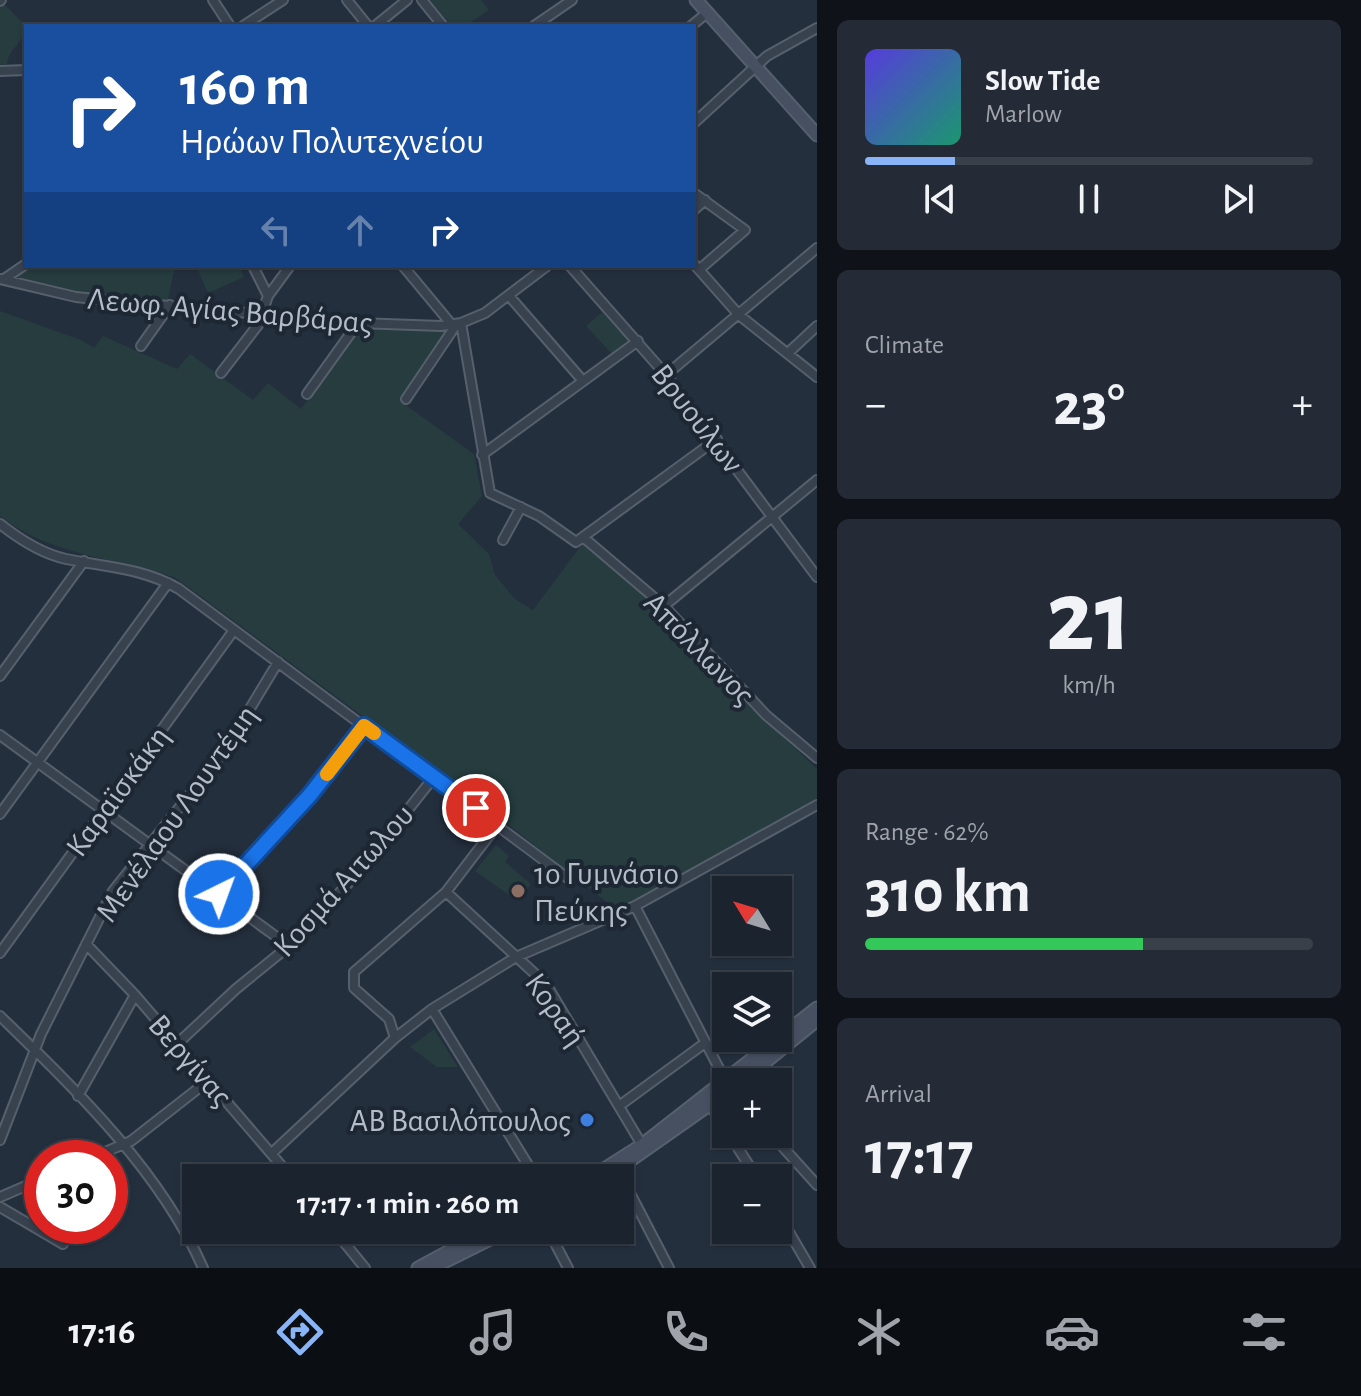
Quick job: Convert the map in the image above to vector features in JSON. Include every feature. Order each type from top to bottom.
[{"type":"main road","points":[[696,0],[817,135]]},
{"type":"main road","points":[[743,1068],[817,1008]]},
{"type":"main road","points":[[758,1068],[817,1020]]},
{"type":"main road","points":[[612,1164],[712,1092]]},
{"type":"main road","points":[[626,1164],[710,1105]]},
{"type":"main road","points":[[418,1268],[462,1244]]},
{"type":"main road","points":[[432,1268],[480,1244]]},
{"type":"street","points":[[213,0],[229,24]]},
{"type":"street","points":[[246,24],[283,0]]},
{"type":"street","points":[[347,0],[366,24]]},
{"type":"street","points":[[377,24],[407,0]]},
{"type":"street","points":[[422,0],[441,24]]},
{"type":"street","points":[[537,24],[572,0]]},
{"type":"street","points":[[693,24],[707,13]]},
{"type":"street","points":[[696,121],[767,56],[817,28]]},
{"type":"street","points":[[0,71],[24,70]]},
{"type":"street","points":[[696,194],[745,230],[697,266],[739,315],[817,377]]},
{"type":"street","points":[[696,208],[705,200]]},
{"type":"street","points":[[666,375],[817,248]]},
{"type":"street","points":[[2,279],[24,265]]},
{"type":"street","points":[[254,268],[268,296]]},
{"type":"street","points":[[221,373],[262,316],[268,296],[289,268]]},
{"type":"street","points":[[405,268],[457,324],[486,485],[495,497],[521,507],[576,542],[717,439]]},
{"type":"street","points":[[406,399],[457,324],[510,297],[545,268]]},
{"type":"street","name":"Βρυούλων","points":[[572,268],[638,341],[717,439],[817,577]]},
{"type":"street","name":"Λεωφ. Αγίας Βαρβάρας","points":[[2,279],[76,297],[262,316],[358,323],[457,324]]},
{"type":"street","points":[[510,297],[583,381]]},
{"type":"street","points":[[141,346],[170,305]]},
{"type":"street","points":[[307,394],[358,323]]},
{"type":"street","points":[[788,353],[817,326]]},
{"type":"street","points":[[482,455],[638,341]]},
{"type":"street","points":[[664,606],[817,480]]},
{"type":"street","points":[[503,540],[521,507]]},
{"type":"street","points":[[0,539],[4,527],[38,549],[65,559],[136,570],[168,583],[569,879]]},
{"type":"street","name":"Απόλλωνος","points":[[583,537],[664,606],[766,715],[817,758]]},
{"type":"street","points":[[0,676],[84,561]]},
{"type":"street","points":[[0,814],[168,583]]},
{"type":"street","name":"Καραϊσκάκη","points":[[0,953],[234,630]]},
{"type":"street","name":"Μενέλαου Λουντέμη","points":[[0,1140],[35,1050],[113,891],[225,750],[278,662]]},
{"type":"street","points":[[219,894],[310,795],[364,726]]},
{"type":"street","points":[[0,735],[289,946]]},
{"type":"street","name":"Κοσμά Αιτωλου","points":[[177,1044],[289,946],[360,870],[434,777]]},
{"type":"street","points":[[272,1153],[395,1038],[432,1009],[516,957],[635,906],[817,805]]},
{"type":"street","points":[[395,1038],[389,1019],[354,988],[354,972],[446,892],[498,824]]},
{"type":"street","name":"Κοραή","points":[[446,892],[546,984],[642,1145]]},
{"type":"street","points":[[635,906],[718,1068]]},
{"type":"street","name":"Βεργίνας","points":[[86,944],[135,995],[281,1164]]},
{"type":"street","points":[[78,1096],[135,995]]},
{"type":"street","points":[[432,1009],[527,1164]]},
{"type":"street","points":[[0,1016],[117,1140]]},
{"type":"street","points":[[619,1106],[705,1043]]},
{"type":"street","points":[[128,1141],[209,1080]]},
{"type":"street","points":[[784,1148],[817,1185]]},
{"type":"street","points":[[128,1154],[171,1209],[203,1268]]},
{"type":"street","points":[[0,1197],[24,1187]]},
{"type":"street","points":[[634,1201],[669,1268]]},
{"type":"street","points":[[0,1207],[24,1221]]},
{"type":"street","points":[[792,1237],[810,1268]]},
{"type":"street","points":[[345,1244],[365,1268]]},
{"type":"street","points":[[555,1244],[568,1268]]},
{"type":"green space","points":[[430,0],[481,0],[489,10],[468,24],[449,24]]},
{"type":"green space","points":[[4,4],[24,24],[24,33],[7,64],[0,65],[0,8]]},
{"type":"green space","points":[[26,268],[175,268],[168,300],[77,294],[21,280],[17,274]]},
{"type":"green space","points":[[197,268],[240,268],[244,277],[208,293]]},
{"type":"green space","points":[[0,311],[81,340],[94,348],[103,336],[177,369],[190,354],[253,400],[268,383],[301,409],[359,328],[449,331],[400,401],[474,454],[482,496],[458,524],[489,554],[495,575],[515,599],[533,610],[583,543],[671,619],[753,708],[817,769],[817,798],[637,901],[613,907],[495,814],[176,578],[63,548],[20,530],[0,516]]},
{"type":"green space","points":[[602,312],[630,342],[612,354],[586,326]]},
{"type":"green space","points":[[496,845],[509,856],[505,862],[531,884],[517,901],[475,871]]},
{"type":"green space","points":[[434,1029],[458,1067],[437,1067],[410,1047]]},
{"type":"slow traffic","points":[[327,774],[364,726],[374,733]]},
{"type":"place","name":"1o Γυμνάσιο Πεύκης","points":[[518,891]]},
{"type":"place","name":"ΑΒ Βασιλόπουλος","points":[[587,1120]]},
{"type":"route","points":[[219,894],[310,795],[364,726],[476,808]]}]
